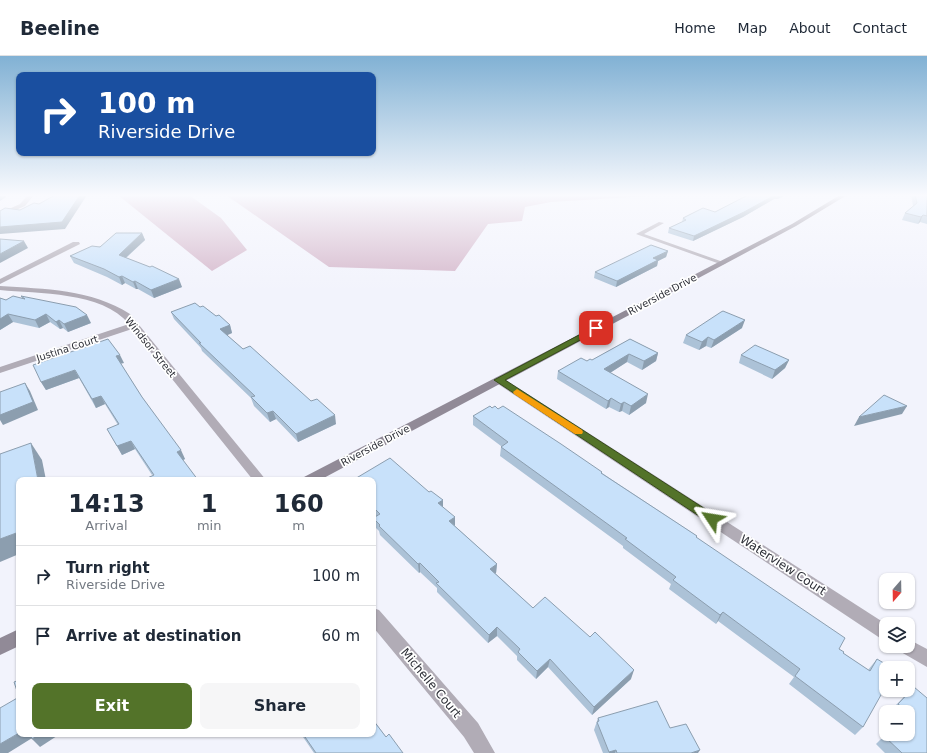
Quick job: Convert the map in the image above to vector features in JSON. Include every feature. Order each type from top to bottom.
[{"type":"main road","name":"Riverside Drive","points":[[315,477],[789,228]]},
{"type":"main road","points":[[0,647],[16,639]]},
{"type":"street","points":[[0,282],[76,244]]},
{"type":"street","name":"Windsor Street","points":[[0,288],[68,294],[89,298],[117,309],[134,325],[258,477]]},
{"type":"street","name":"Justina Court","points":[[0,370],[134,325]]},
{"type":"street","name":"Waterview Court","points":[[498,380],[879,627]]},
{"type":"street","name":"Michelle Court","points":[[376,619],[471,730],[485,753]]},
{"type":"street","points":[[915,651],[927,659]]},
{"type":"lane","points":[[652,228],[639,234],[722,263]]},
{"type":"shaded area","points":[[158,228],[229,228],[247,250],[212,271]]},
{"type":"shaded area","points":[[273,228],[486,228],[455,271],[329,267]]},
{"type":"building","points":[[670,228],[712,228],[694,236]]},
{"type":"building","points":[[116,233],[142,233],[119,255],[150,267],[152,266],[179,279],[151,290],[135,281],[133,282],[122,276],[119,277],[104,269],[70,256],[92,246],[100,247]]},
{"type":"building","points":[[0,239],[24,241],[0,254]]},
{"type":"building","points":[[651,245],[668,251],[653,258],[658,260],[617,281],[595,272]]},
{"type":"building","points":[[13,296],[25,299],[21,296],[76,307],[87,315],[64,324],[59,320],[56,322],[46,314],[35,320],[8,314],[0,319],[0,298],[6,300]]},
{"type":"building","points":[[195,303],[200,307],[203,306],[216,316],[219,315],[230,325],[220,329],[243,349],[250,346],[311,401],[317,399],[335,415],[296,434],[273,411],[267,413],[251,397],[255,396],[199,343],[201,343],[171,312]]},
{"type":"building","points":[[723,311],[745,320],[714,340],[708,337],[702,342],[686,335],[721,312]]},
{"type":"building","points":[[108,339],[120,355],[116,356],[142,397],[181,450],[177,452],[196,477],[150,477],[154,475],[131,441],[117,446],[107,429],[119,424],[101,396],[92,399],[75,370],[41,382],[33,365]]},
{"type":"building","points":[[630,339],[658,353],[644,361],[629,354],[604,369],[648,394],[631,406],[624,402],[621,404],[611,398],[608,401],[558,371],[581,358],[587,361],[590,359],[592,360]]},
{"type":"building","points":[[755,345],[789,360],[775,370],[741,355]]},
{"type":"building","points":[[25,383],[33,402],[0,415],[0,392]]},
{"type":"building","points":[[884,395],[907,406],[859,417]]},
{"type":"building","points":[[490,406],[492,408],[495,406],[498,409],[503,406],[697,536],[696,537],[845,638],[839,649],[844,652],[843,653],[870,671],[877,659],[880,661],[879,661],[880,697],[863,727],[795,676],[800,669],[723,612],[720,615],[673,580],[676,577],[625,539],[627,538],[501,447],[508,442],[473,416]]},
{"type":"building","points":[[31,443],[37,477],[16,477],[16,533],[0,539],[0,454]]},
{"type":"building","points":[[390,458],[429,492],[431,491],[443,500],[438,503],[455,517],[449,521],[497,564],[490,569],[533,608],[545,597],[590,637],[595,632],[634,670],[594,707],[550,659],[537,671],[518,652],[520,649],[497,627],[489,635],[436,583],[439,582],[420,563],[418,564],[379,526],[380,525],[376,521],[376,516],[380,514],[376,510],[376,477],[358,477]]},
{"type":"building","points":[[915,688],[927,698],[927,753],[902,753],[889,741],[915,741],[915,705],[898,704],[905,697],[915,697]]},
{"type":"building","points":[[16,699],[16,735],[0,744],[0,708]]},
{"type":"building","points":[[657,701],[670,728],[686,724],[700,750],[691,753],[617,753],[616,750],[609,752],[597,722],[599,721],[598,718]]},
{"type":"building","points":[[376,724],[386,737],[389,734],[403,753],[316,753],[305,737],[376,737]]},
{"type":"slow traffic","points":[[517,392],[579,432]]},
{"type":"route","points":[[596,328],[498,380],[712,519]]}]
